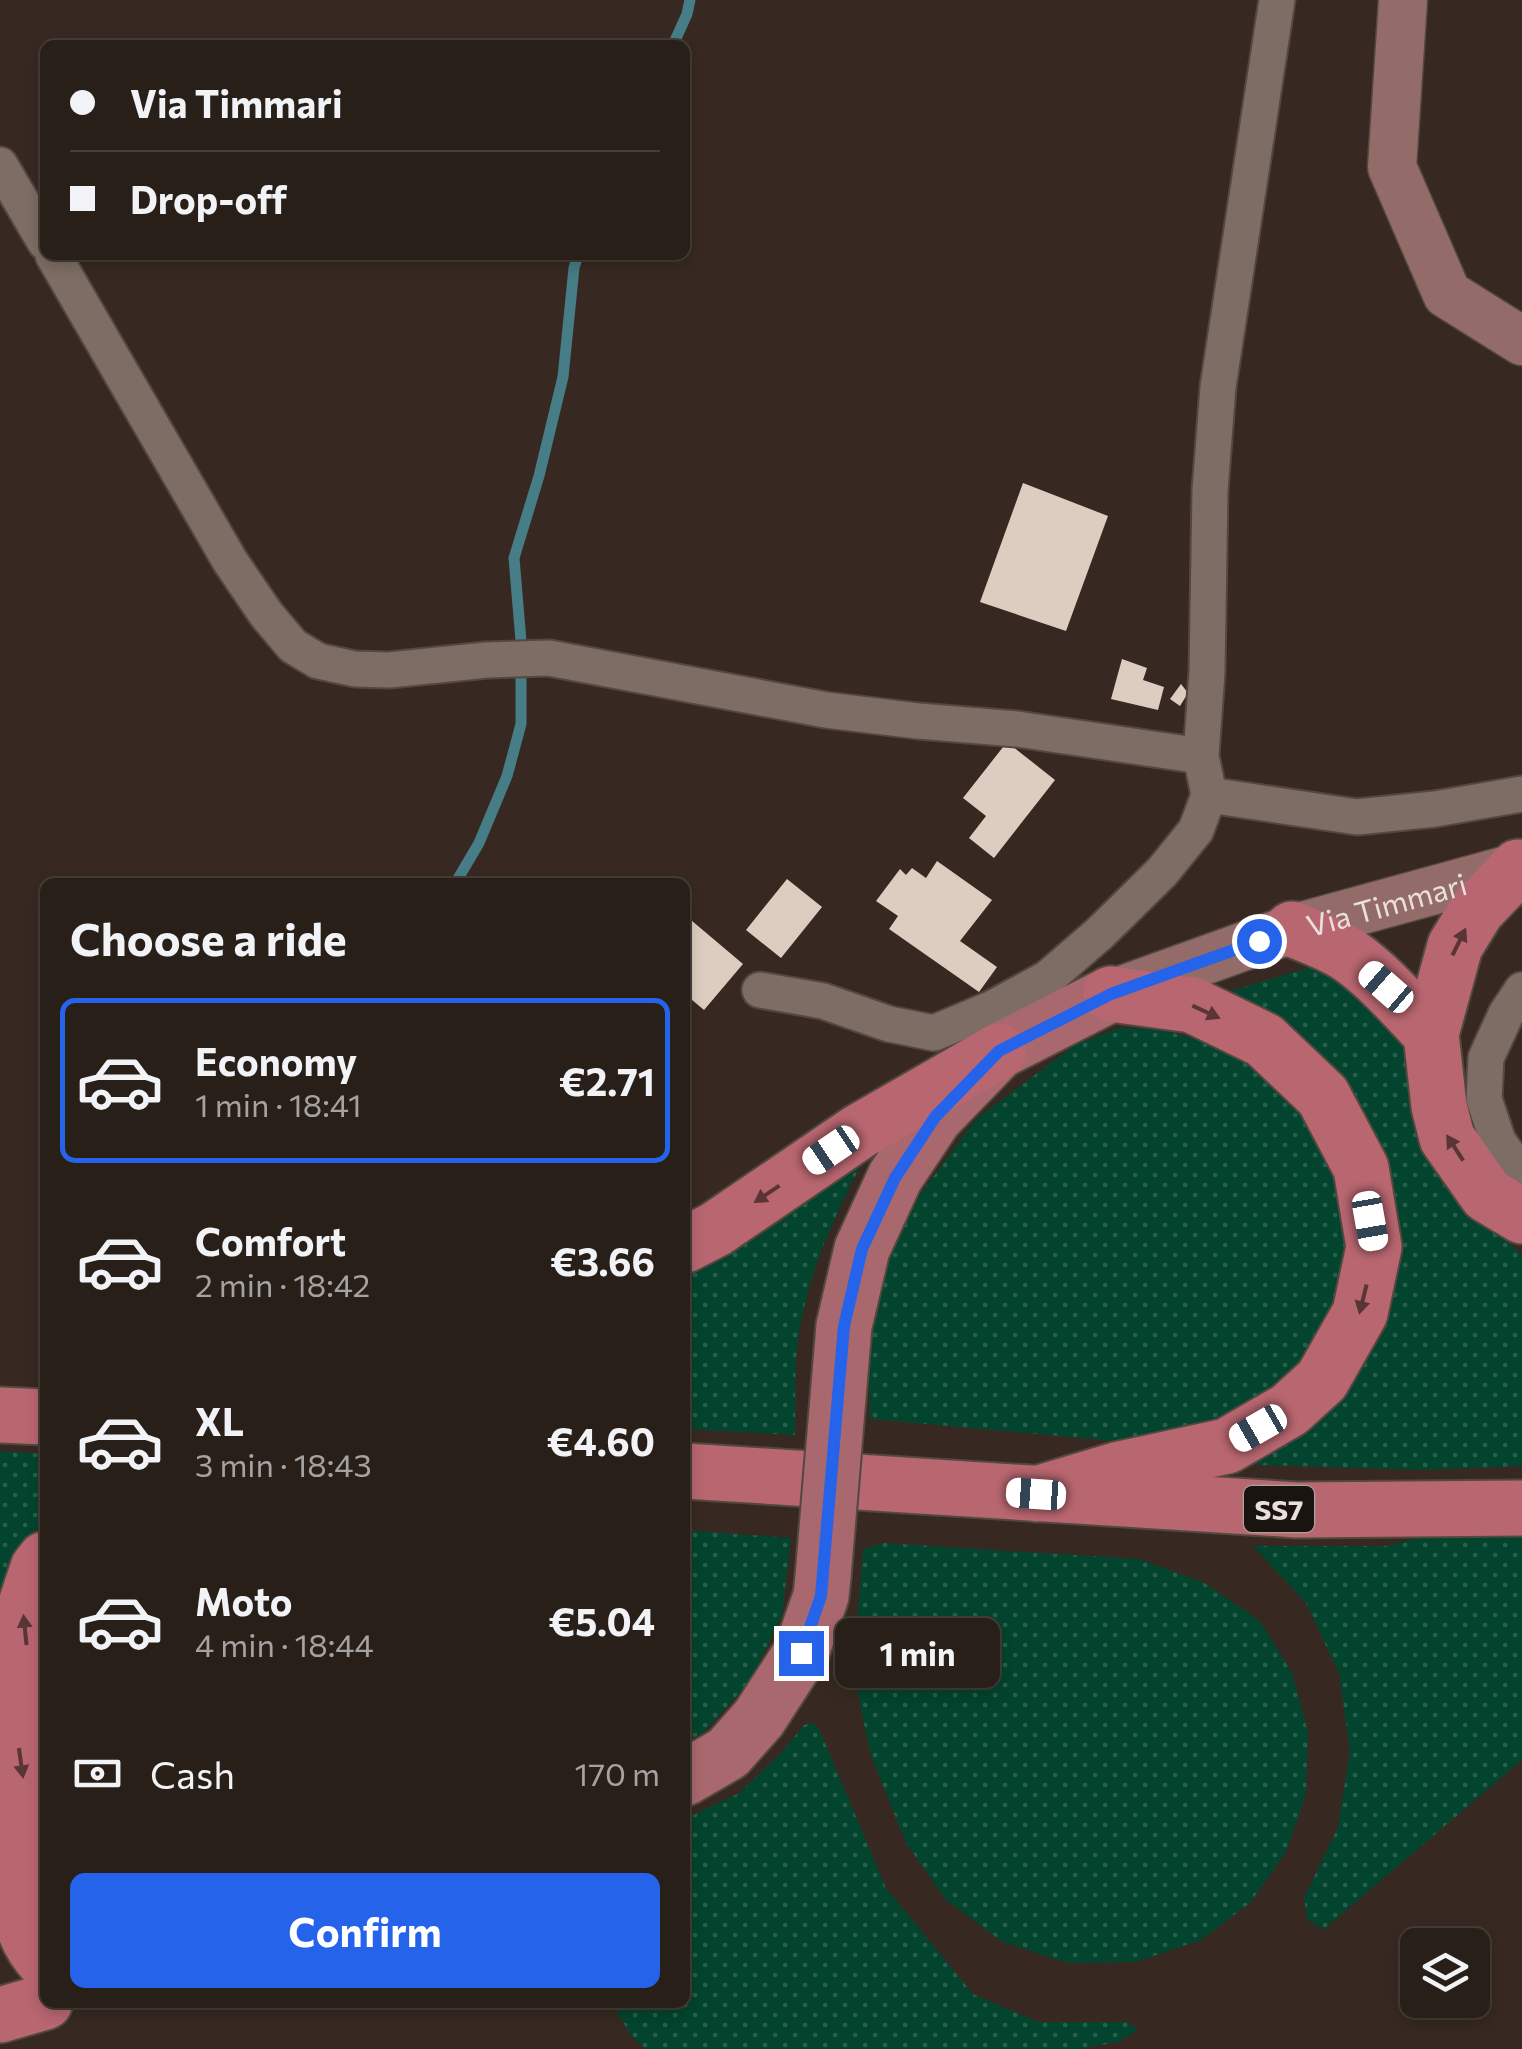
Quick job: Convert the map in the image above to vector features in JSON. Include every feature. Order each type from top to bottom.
[{"type":"highway","points":[[1520,867],[1477,910],[1455,946],[1431,1034],[1439,1106],[1447,1138],[1487,1195],[1522,1216]]},
{"type":"highway","points":[[1292,930],[1352,958],[1431,1034]]},
{"type":"highway","points":[[1036,1494],[1116,1470],[1227,1446],[1288,1410],[1322,1380],[1360,1313],[1374,1248],[1360,1168],[1323,1096],[1264,1040],[1192,1005],[1111,994]]},
{"type":"highway","points":[[690,1242],[860,1130],[999,1051]]},
{"type":"highway","points":[[0,1415],[40,1417]]},
{"type":"highway","name":"SS7","points":[[690,1471],[1297,1510],[1522,1508]]},
{"type":"highway","points":[[40,1565],[21,1619],[40,1694]]},
{"type":"highway","points":[[0,1680],[15,1722],[24,1786],[22,1925],[40,1956]]},
{"type":"highway","points":[[0,2015],[40,2003]]},
{"type":"main road","points":[[1403,0],[1392,167],[1446,294],[1522,341]]},
{"type":"main road","name":"Via Timmari","points":[[690,1775],[728,1753],[759,1718],[801,1653],[821,1596],[844,1326],[862,1249],[895,1178],[935,1117],[999,1051],[1111,994],[1292,930],[1520,867]]},
{"type":"street","points":[[760,990],[823,1001],[890,1024],[934,1032],[991,1009],[1048,978],[1162,872],[1196,830],[1209,795],[1201,756],[1207,672],[1210,490],[1218,388],[1277,0]]},
{"type":"street","points":[[0,165],[40,233]]},
{"type":"street","points":[[55,260],[230,561],[293,646],[318,660],[355,669],[389,670],[549,658],[826,710],[1017,729],[1201,756]]},
{"type":"street","points":[[1209,795],[1357,818],[1522,794]]},
{"type":"street","points":[[1522,990],[1486,1058],[1484,1099],[1498,1141],[1522,1175]]},
{"type":"green space","points":[[1310,967],[1353,989],[1393,1028],[1419,1076],[1462,1201],[1522,1255],[1522,1466],[1423,1470],[1227,1464],[1293,1433],[1385,1169],[1211,997]]},
{"type":"green space","points":[[1119,1028],[1159,1029],[1237,1051],[1291,1090],[1332,1147],[1351,1215],[1346,1285],[1317,1350],[1269,1401],[1207,1433],[1137,1443],[870,1419],[868,1329],[885,1264],[921,1193],[977,1118],[1075,1045]]},
{"type":"green space","points":[[862,1163],[831,1227],[807,1294],[797,1352],[795,1435],[690,1429],[690,1273],[753,1240]]},
{"type":"green space","points":[[0,1451],[40,1454],[40,1525],[22,1552],[0,1615]]},
{"type":"green space","points":[[690,1530],[791,1538],[782,1615],[751,1680],[704,1732],[690,1739]]},
{"type":"green space","points":[[1522,1535],[1522,1760],[1323,1930],[1307,1919],[1304,1898],[1338,1827],[1350,1750],[1339,1673],[1306,1603],[1253,1546],[1386,1546],[1425,1536]]},
{"type":"green space","points":[[884,1543],[1138,1559],[1203,1582],[1260,1621],[1292,1673],[1308,1732],[1306,1794],[1286,1852],[1250,1903],[1201,1940],[1136,1962],[1067,1963],[1001,1941],[946,1900],[906,1843],[871,1756],[853,1672],[863,1549]]},
{"type":"green space","points":[[813,1722],[820,1731],[886,1888],[973,1994],[1038,2022],[1127,2022],[1138,2030],[1118,2042],[1080,2049],[645,2049],[630,2034],[615,2008],[690,2008],[690,1817],[739,1793],[804,1725]]},
{"type":"building","points":[[1023,483],[1108,516],[1066,631],[980,602]]},
{"type":"building","points":[[1122,659],[1147,668],[1143,680],[1164,687],[1158,710],[1111,699]]},
{"type":"building","points":[[1181,684],[1188,693],[1180,706],[1170,699]]},
{"type":"building","points":[[1007,742],[1055,780],[994,858],[969,838],[986,816],[963,798]]},
{"type":"building","points":[[937,861],[992,900],[960,941],[997,967],[979,992],[889,929],[898,916],[876,901],[900,869],[906,875],[912,868],[926,878]]},
{"type":"building","points":[[787,879],[822,907],[781,958],[746,930]]},
{"type":"building","points":[[690,919],[743,964],[704,1010],[690,998]]},
{"type":"waterway","points":[[675,40],[690,0]]},
{"type":"waterway","points":[[458,878],[479,843],[507,776],[521,724],[521,641],[514,558],[563,377],[576,260]]},
{"type":"route","points":[[801,1653],[821,1596],[844,1326],[862,1249],[895,1178],[935,1117],[999,1051],[1111,994],[1259,941]]}]
